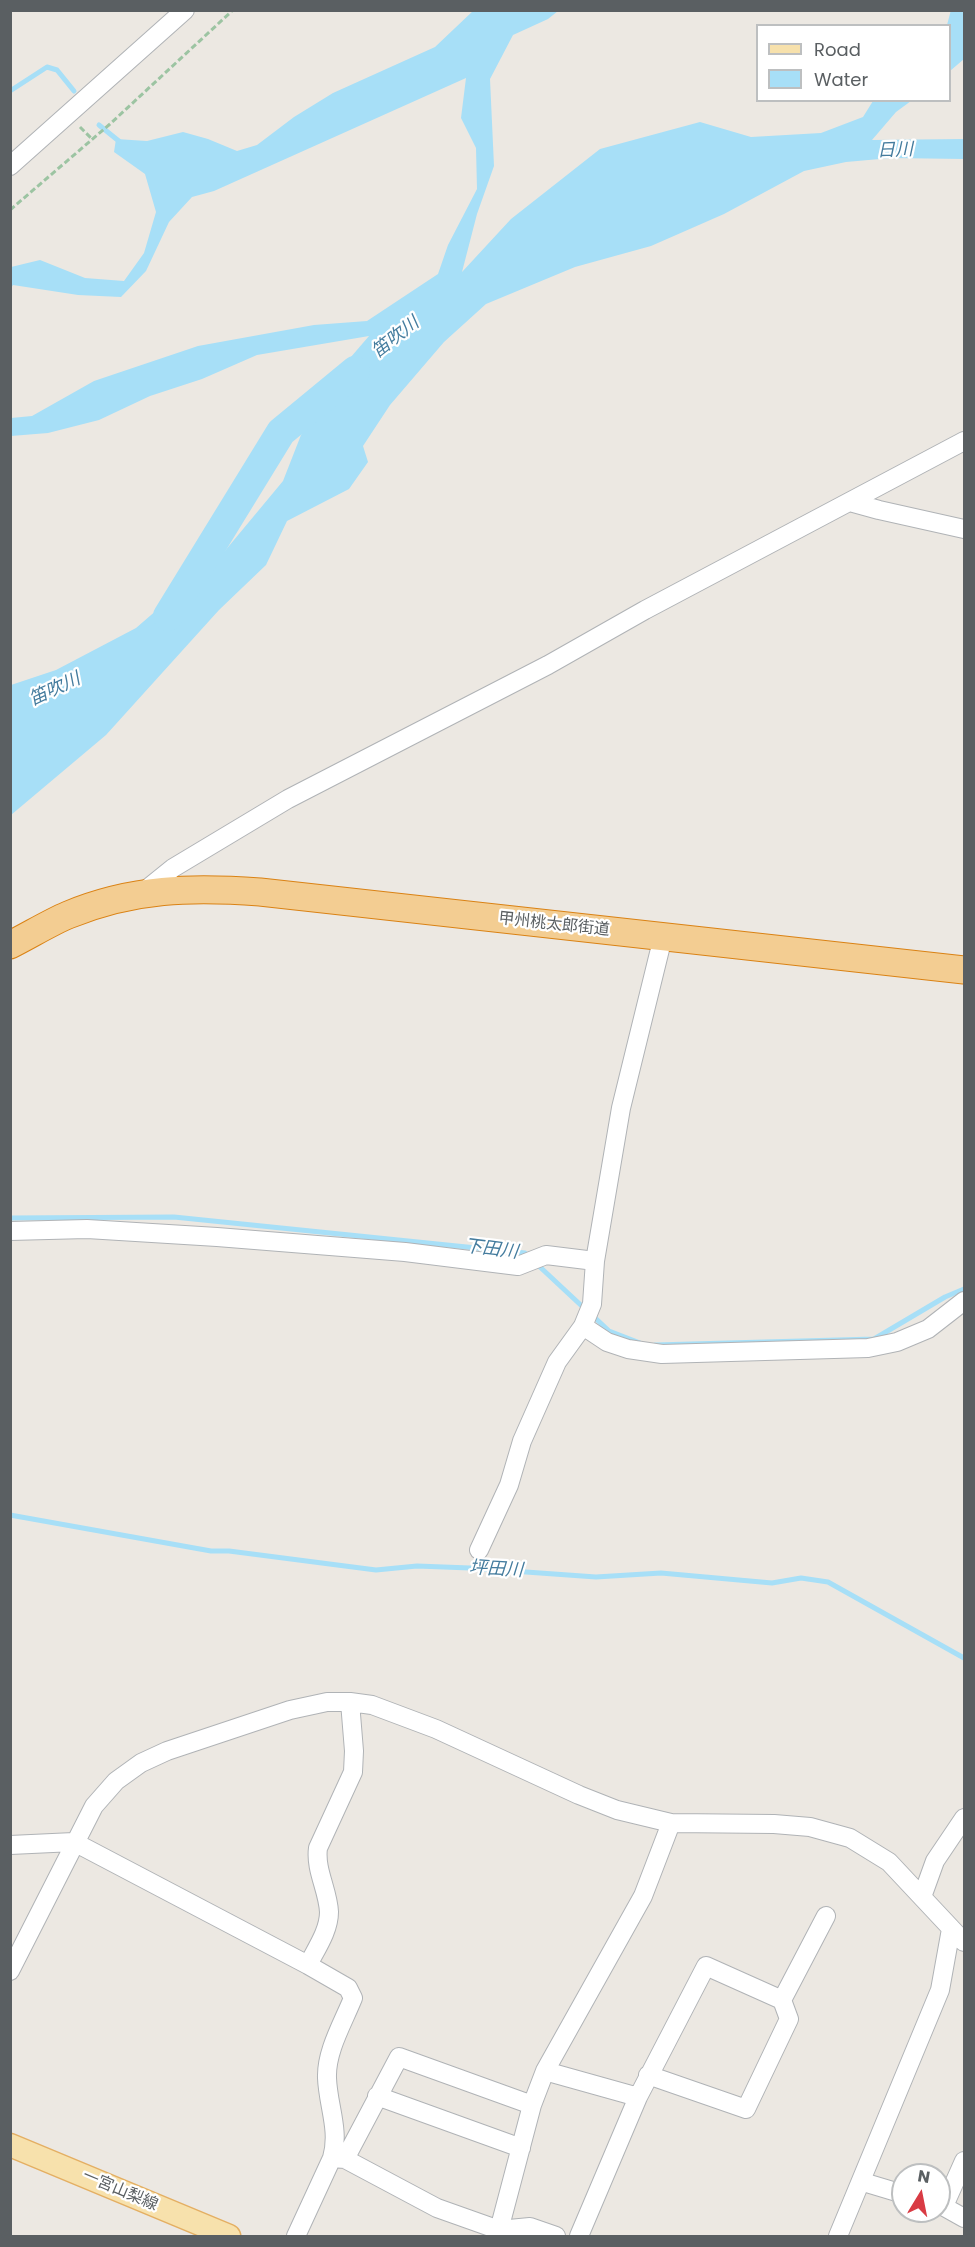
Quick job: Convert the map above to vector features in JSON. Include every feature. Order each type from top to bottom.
[{"type":"highway","name":"甲州桃太郎街道","points":[[10,945],[68,915],[106,902],[142,893],[190,889],[260,892],[964,970]]},
{"type":"main road","name":"一宮山梨線","points":[[10,2145],[229,2236]]},
{"type":"street","points":[[10,166],[185,10]]},
{"type":"street","points":[[142,893],[173,868],[288,799],[548,665],[645,610],[964,441]]},
{"type":"street","points":[[850,502],[964,529]]},
{"type":"street","points":[[479,1550],[509,1485],[522,1441],[557,1362],[583,1325],[592,1304],[595,1261],[621,1108],[663,937]]},
{"type":"street","points":[[10,1231],[87,1229],[217,1237],[405,1252],[518,1266],[546,1255],[595,1261]]},
{"type":"street","points":[[583,1325],[607,1341],[628,1349],[662,1354],[868,1348],[897,1342],[928,1329],[964,1301]]},
{"type":"street","points":[[10,1971],[94,1806],[116,1781],[141,1763],[166,1751],[290,1710],[327,1702],[372,1705],[436,1729],[579,1795],[617,1810],[671,1823],[810,1827],[850,1838],[889,1862],[958,1936],[940,1990],[863,2182],[838,2236]]},
{"type":"street","points":[[308,1965],[327,1928],[329,1911],[316,1860],[318,1848],[353,1772],[354,1751],[350,1702]]},
{"type":"street","points":[[922,1897],[935,1860],[964,1818]]},
{"type":"street","points":[[499,2230],[532,2105],[545,2070],[643,1896],[671,1823]]},
{"type":"street","points":[[10,1845],[74,1842],[348,1988],[353,1998],[328,2060],[327,2079],[338,2158]]},
{"type":"street","points":[[782,2000],[826,1916]]},
{"type":"street","points":[[579,2236],[648,2075],[706,1966],[782,2000],[789,2019],[746,2109],[648,2075]]},
{"type":"street","points":[[296,2236],[338,2158],[399,2057],[532,2105]]},
{"type":"street","points":[[545,2070],[638,2097]]},
{"type":"street","points":[[377,2096],[521,2148]]},
{"type":"street","points":[[338,2158],[437,2208],[499,2230],[530,2227],[556,2236]]},
{"type":"street","points":[[951,2186],[964,2161]]},
{"type":"street","points":[[863,2182],[891,2190]]},
{"type":"path","points":[[10,210],[110,124],[233,10]]},
{"type":"path","points":[[75,121],[92,139]]},
{"type":"water","name":"日川","points":[[474,10],[558,11],[548,19],[513,35],[490,79],[494,166],[477,214],[462,272],[511,219],[600,149],[700,122],[751,137],[821,133],[863,117],[872,102],[910,102],[896,112],[872,140],[964,139],[964,159],[891,158],[846,162],[804,171],[724,214],[651,246],[575,267],[486,304],[444,342],[390,405],[363,446],[368,462],[349,489],[287,521],[266,565],[219,610],[106,735],[11,815],[11,685],[56,670],[136,628],[224,552],[283,481],[301,435],[338,372],[369,336],[257,355],[202,379],[150,396],[99,420],[48,433],[11,436],[11,418],[32,416],[94,381],[198,346],[314,325],[367,321],[438,274],[448,245],[477,189],[476,148],[461,118],[466,78],[214,191],[192,197],[169,222],[146,271],[121,297],[78,295],[13,285],[11,288],[11,267],[40,260],[85,278],[124,281],[144,253],[156,212],[145,174],[114,152],[116,139],[147,141],[183,132],[237,151],[257,145],[294,117],[333,93],[435,47]]},
{"type":"water","points":[[951,10],[964,11],[964,59],[951,70],[951,24],[947,24]]},
{"type":"waterway","points":[[10,91],[47,67],[57,70],[74,91]]},
{"type":"waterway","points":[[99,125],[120,142]]},
{"type":"waterway","name":"笛吹川","points":[[168,616],[281,432],[355,371]]},
{"type":"waterway","name":"下田川","points":[[10,1218],[174,1217],[525,1253],[585,1309]]},
{"type":"waterway","name":"下田川","points":[[655,1345],[874,1339],[945,1297],[964,1289]]},
{"type":"waterway","name":"下田川","points":[[592,1315],[609,1331],[640,1343]]},
{"type":"waterway","name":"坪田川","points":[[10,1515],[211,1551],[229,1551],[376,1570],[417,1566],[596,1577],[661,1573],[772,1583],[801,1578],[828,1582],[964,1658]]}]
